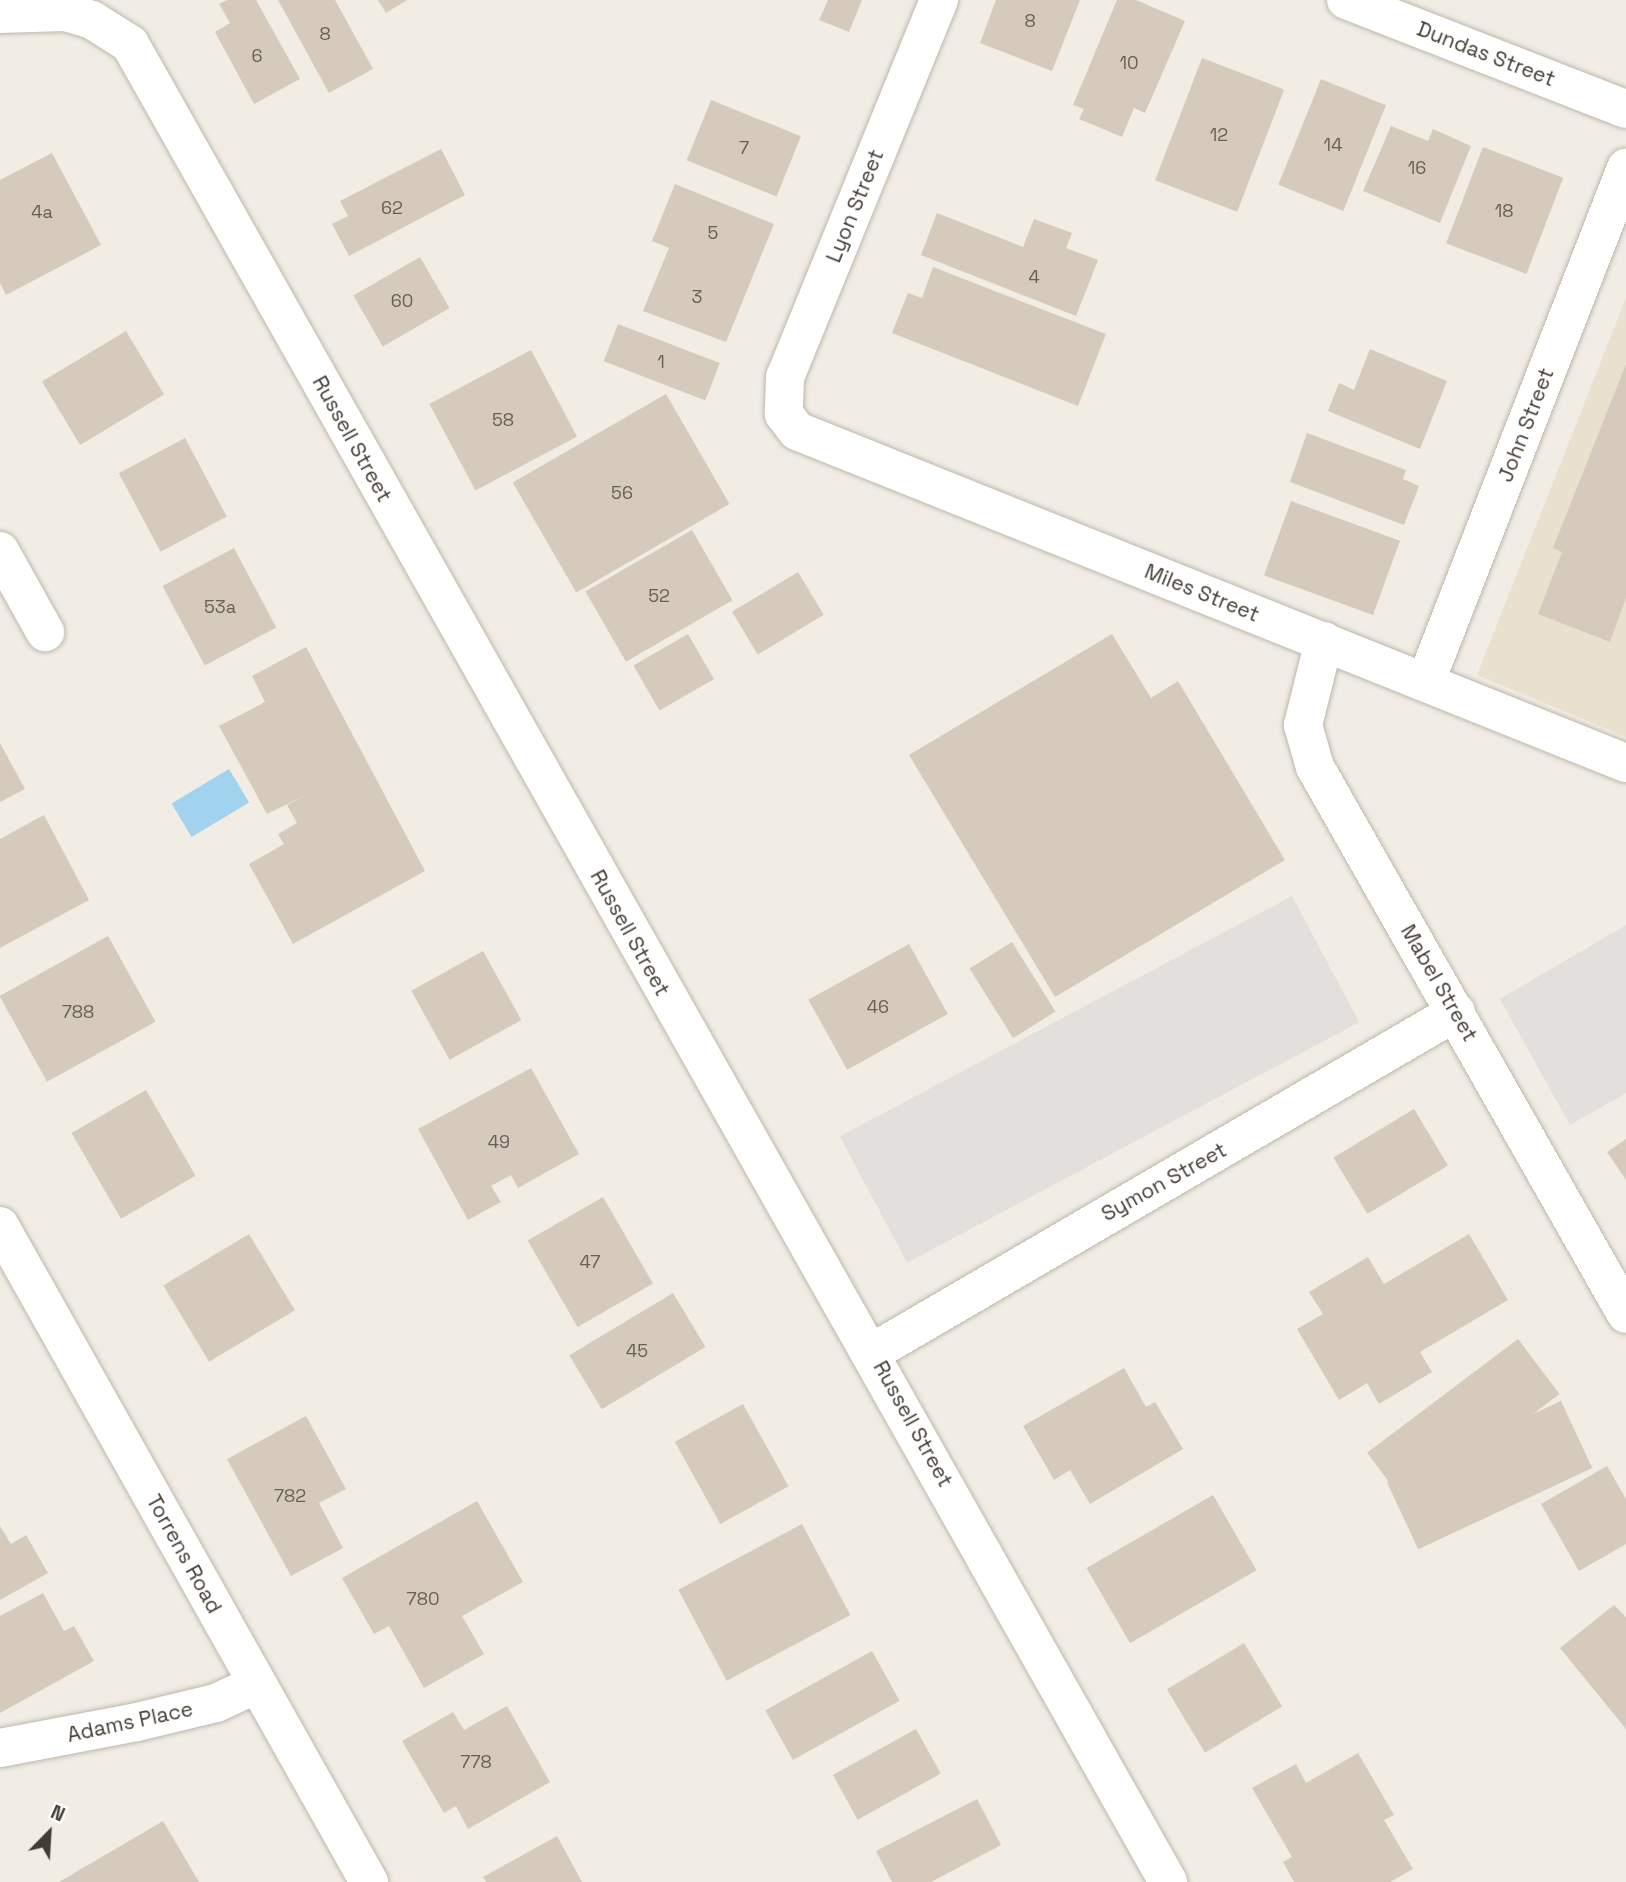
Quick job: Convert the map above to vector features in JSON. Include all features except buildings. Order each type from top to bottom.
[{"type":"street","name":"Lyon Street","points":[[784,414],[785,377],[939,0]]},
{"type":"street","name":"Dundas Street","points":[[1346,0],[1626,109]]},
{"type":"street","name":"Russell Street","points":[[0,14],[66,12],[92,20],[130,44],[762,1169],[873,1352],[1168,1882]]},
{"type":"street","name":"John Street","points":[[1426,681],[1626,168]]},
{"type":"street","name":"Miles Street","points":[[784,414],[797,431],[826,444],[1626,763]]},
{"type":"street","points":[[0,551],[45,632]]},
{"type":"street","name":"Mabel Street","points":[[1324,641],[1303,725],[1315,767],[1626,1314]]},
{"type":"street","name":"Symon Street","points":[[873,1352],[1456,1013]]},
{"type":"street","name":"Torrens Road","points":[[0,1226],[369,1882]]},
{"type":"street","name":"Adams Place","points":[[0,1748],[137,1723],[216,1703],[257,1684]]},
{"type":"shaded area","points":[[1626,298],[1626,737],[1477,675]]},
{"type":"shaded area","points":[[1292,896],[1359,1022],[907,1263],[840,1136]]},
{"type":"shaded area","points":[[1626,925],[1626,1093],[1570,1125],[1500,999]]},
{"type":"water","points":[[229,769],[249,802],[192,837],[172,804]]}]
